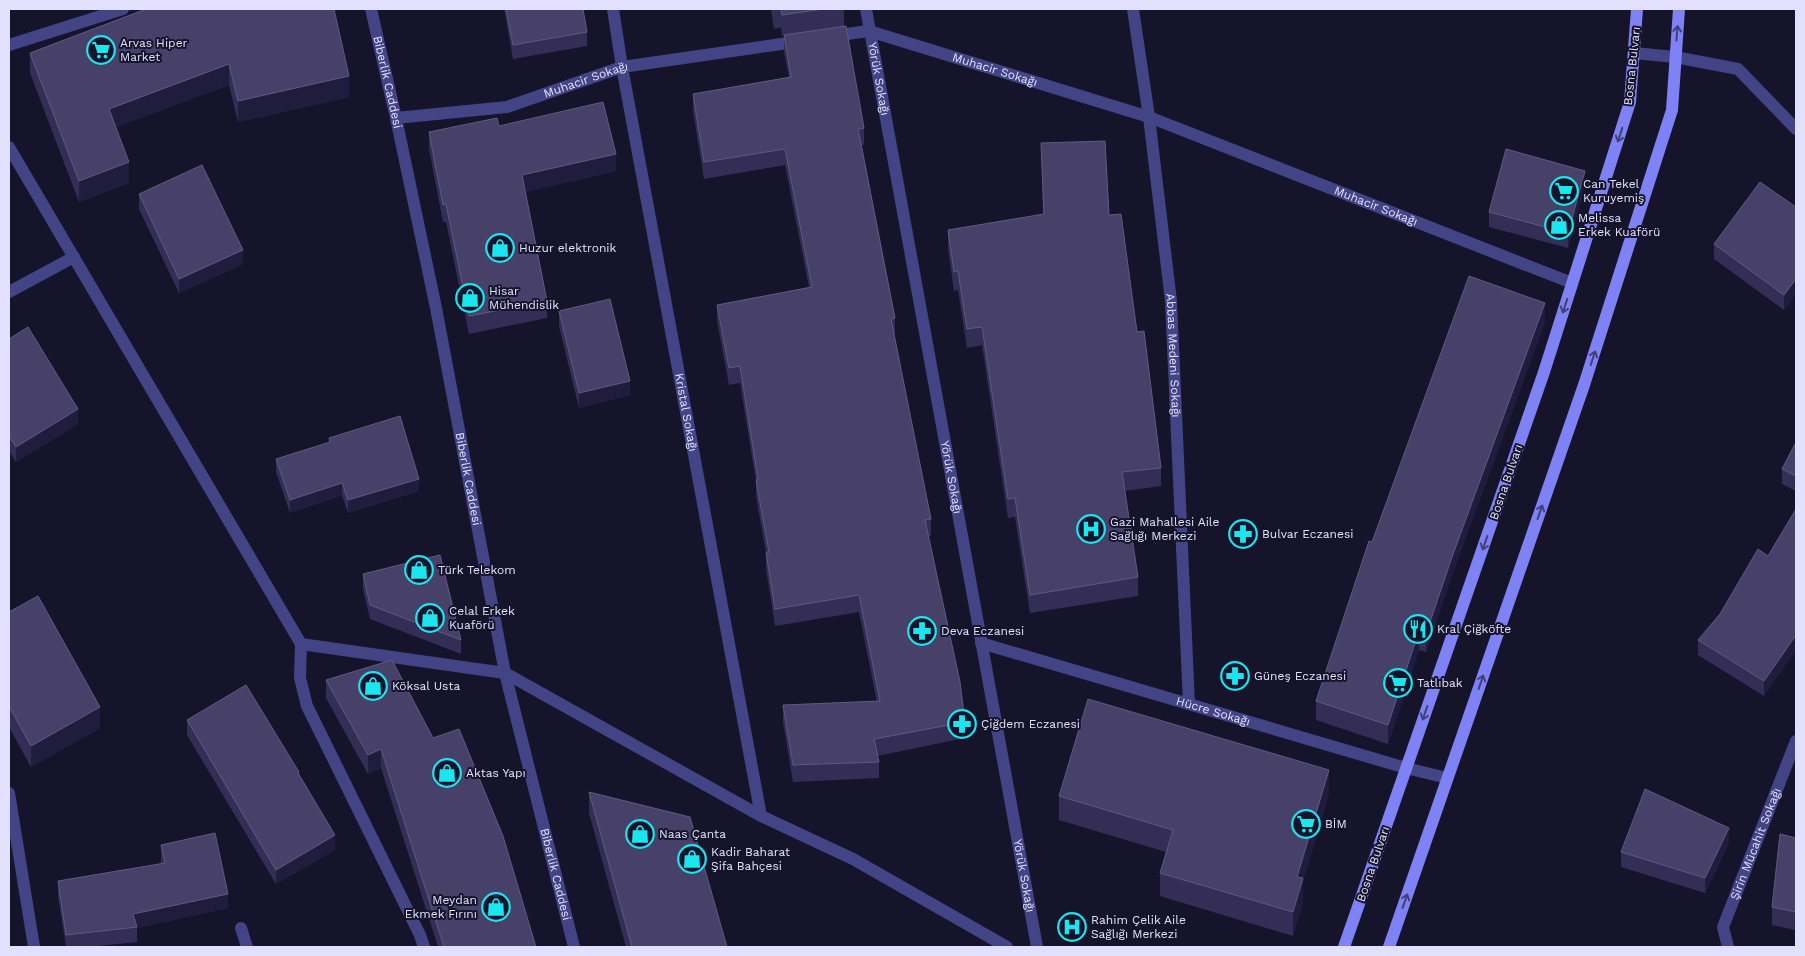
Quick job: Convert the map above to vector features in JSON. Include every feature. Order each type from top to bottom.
[{"type":"main road","name":"Bosna Bulvarı","points":[[1344,947],[1544,372],[1630,102],[1637,9]]},
{"type":"main road","points":[[1389,947],[1584,386],[1669,120],[1672,110],[1679,9]]},
{"type":"street","points":[[9,45],[122,9]]},
{"type":"street","name":"Biberlik Caddesi","points":[[371,9],[434,299],[505,673],[574,947]]},
{"type":"street","name":"Kristal Sokağı","points":[[612,9],[761,816]]},
{"type":"street","name":"Yörük Sokağı","points":[[866,9],[1037,947]]},
{"type":"street","name":"Abbas Medeni Sokağı","points":[[1134,9],[1149,117],[1170,301],[1189,704]]},
{"type":"street","name":"Muhacir Sokağı","points":[[396,118],[506,107],[622,67],[869,31],[1149,117],[1572,283]]},
{"type":"street","points":[[1634,53],[1675,57],[1738,69],[1796,129]]},
{"type":"street","points":[[9,147],[300,644],[300,678],[307,706],[424,947]]},
{"type":"street","points":[[9,292],[74,257]]},
{"type":"street","name":"Hücre Sokağı","points":[[981,643],[1406,768],[1447,778]]},
{"type":"street","points":[[300,644],[505,673],[761,816],[853,859],[1007,947]]},
{"type":"street","name":"Şirin Mücahit Sokağı","points":[[1728,947],[1723,927],[1796,741]]},
{"type":"street","points":[[9,793],[34,947]]},
{"type":"street","points":[[241,928],[246,947]]},
{"type":"building","points":[[146,9],[334,9],[349,76],[238,101],[229,64],[109,109],[129,162],[79,181],[30,53]]},
{"type":"building","points":[[506,9],[583,9],[587,32],[513,45]]},
{"type":"building","points":[[781,9],[823,9],[782,15]]},
{"type":"building","points":[[846,26],[864,128],[858,129],[895,318],[891,319],[931,519],[925,520],[960,682],[965,722],[874,739],[879,762],[793,765],[783,705],[880,701],[859,595],[775,609],[766,552],[769,552],[756,480],[758,479],[740,366],[729,368],[717,305],[812,287],[785,149],[704,162],[693,94],[791,77],[784,35]]},
{"type":"building","points":[[603,102],[616,154],[522,175],[547,301],[469,316],[446,204],[443,205],[429,132],[497,118],[499,126]]},
{"type":"building","points":[[1105,141],[1109,215],[1121,214],[1137,332],[1144,331],[1161,468],[1122,472],[1138,577],[1030,595],[1015,498],[1008,499],[982,327],[967,329],[958,271],[954,272],[948,230],[1044,214],[1041,143]]},
{"type":"building","points":[[1506,149],[1585,171],[1568,233],[1489,212]]},
{"type":"building","points":[[202,165],[243,250],[179,279],[139,194]]},
{"type":"building","points":[[1760,182],[1796,207],[1796,279],[1784,295],[1714,244]]},
{"type":"building","points":[[1469,276],[1545,303],[1452,557],[1426,634],[1419,631],[1388,725],[1316,701],[1369,541],[1372,542]]},
{"type":"building","points":[[610,299],[630,381],[579,393],[559,311]]},
{"type":"building","points":[[28,327],[78,409],[16,447],[9,436],[9,339]]},
{"type":"building","points":[[400,416],[419,479],[348,500],[342,483],[290,500],[276,459],[330,442],[329,438]]},
{"type":"building","points":[[1796,442],[1796,476],[1782,469]]},
{"type":"building","points":[[1796,509],[1796,635],[1764,681],[1698,640],[1720,614],[1758,549],[1768,556]]},
{"type":"building","points":[[440,555],[461,640],[370,605],[363,574]]},
{"type":"building","points":[[38,596],[100,707],[31,746],[9,706],[9,612]]},
{"type":"building","points":[[392,660],[433,738],[459,729],[503,836],[536,947],[444,947],[381,749],[368,755],[326,680]]},
{"type":"building","points":[[246,685],[335,835],[276,870],[187,720]]},
{"type":"building","points":[[1088,699],[1329,770],[1297,877],[1303,878],[1293,912],[1160,873],[1173,830],[1059,796]]},
{"type":"building","points":[[1645,789],[1729,828],[1705,878],[1621,852]]},
{"type":"building","points":[[589,792],[690,817],[727,947],[632,947]]},
{"type":"building","points":[[215,833],[228,894],[133,914],[137,927],[66,935],[58,881],[165,863],[161,845]]},
{"type":"building","points":[[1780,834],[1796,838],[1796,912],[1772,907]]},
{"type":"place","name":"Arvas Hiper Market","points":[[101,50]]},
{"type":"place","name":"Can Tekel Kuruyemiş","points":[[1564,191]]},
{"type":"place","name":"Melissa Erkek Kuaförü","points":[[1559,225]]},
{"type":"place","name":"Huzur elektronik","points":[[500,248]]},
{"type":"place","name":"Hisar Mühendislik","points":[[470,298]]},
{"type":"place","name":"Gazi Mahallesi Aile Sağlığı Merkezi","points":[[1091,529]]},
{"type":"place","name":"Bulvar Eczanesi","points":[[1243,534]]},
{"type":"place","name":"Türk Telekom","points":[[419,570]]},
{"type":"place","name":"Celal Erkek Kuaförü","points":[[430,618]]},
{"type":"place","name":"Kral Çiğköfte","points":[[1418,629]]},
{"type":"place","name":"Deva Eczanesi","points":[[922,631]]},
{"type":"place","name":"Güneş Eczanesi","points":[[1235,676]]},
{"type":"place","name":"Tatlıbak","points":[[1398,683]]},
{"type":"place","name":"Köksal Usta","points":[[373,686]]},
{"type":"place","name":"Çiğdem Eczanesi","points":[[962,724]]},
{"type":"place","name":"Aktas Yapı","points":[[447,773]]},
{"type":"place","name":"BİM","points":[[1306,824]]},
{"type":"place","name":"Naas Çanta","points":[[640,834]]},
{"type":"place","name":"Kadir Baharat Şifa Bahçesi","points":[[692,859]]},
{"type":"place","name":"Meydan Ekmek Fırını","points":[[496,907]]},
{"type":"place","name":"Rahim Çelik Aile Sağlığı Merkezi","points":[[1072,927]]}]
